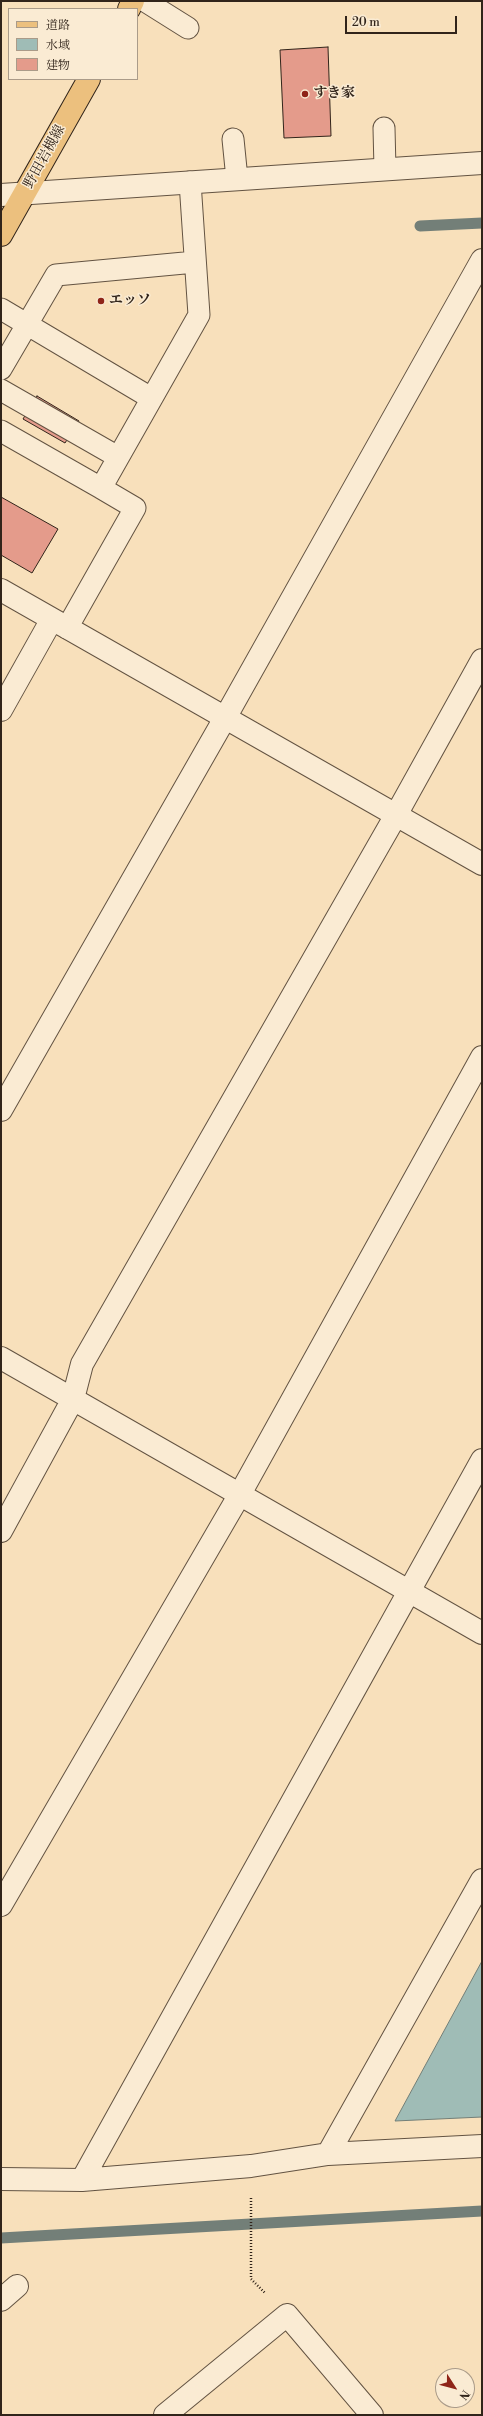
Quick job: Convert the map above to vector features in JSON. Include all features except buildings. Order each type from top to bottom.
[{"type":"main road","name":"野田岩槻線","points":[[1,235],[88,80]]},
{"type":"street","points":[[1,195],[482,163]]},
{"type":"street","points":[[1,1110],[225,718],[482,260]]},
{"type":"street","points":[[1,590],[482,864]]},
{"type":"street","points":[[1,710],[60,624]]},
{"type":"street","points":[[1,1531],[73,1399],[82,1364],[396,815],[482,660]]},
{"type":"street","points":[[1,1905],[240,1494],[482,1057]]},
{"type":"street","points":[[1,1358],[482,1633]]},
{"type":"street","points":[[82,2180],[482,1460]]},
{"type":"street","points":[[328,2154],[482,1880]]},
{"type":"street","points":[[1,2179],[82,2180],[251,2166],[328,2154],[482,2146]]},
{"type":"street","points":[[1,2300],[17,2286]]},
{"type":"street","points":[[165,2415],[287,2315],[372,2415]]},
{"type":"lane","points":[[145,1],[188,28]]},
{"type":"lane","points":[[384,128],[385,169]]},
{"type":"lane","points":[[232,139],[237,179]]},
{"type":"lane","points":[[101,488],[199,315],[190,182]]},
{"type":"lane","points":[[1,369],[56,275],[195,262]]},
{"type":"lane","points":[[1,309],[152,398]]},
{"type":"lane","points":[[1,390],[118,457]]},
{"type":"lane","points":[[1,431],[29,456],[101,488],[135,508],[60,624]]},
{"type":"path","points":[[251,2198],[251,2279],[287,2315]]},
{"type":"water","points":[[482,1961],[482,2117],[395,2121]]},
{"type":"waterway","points":[[420,226],[482,223]]},
{"type":"waterway","points":[[1,2238],[482,2211]]},
{"type":"place","name":"すき家","points":[[305,94]]},
{"type":"place","name":"エッソ","points":[[101,301]]}]
